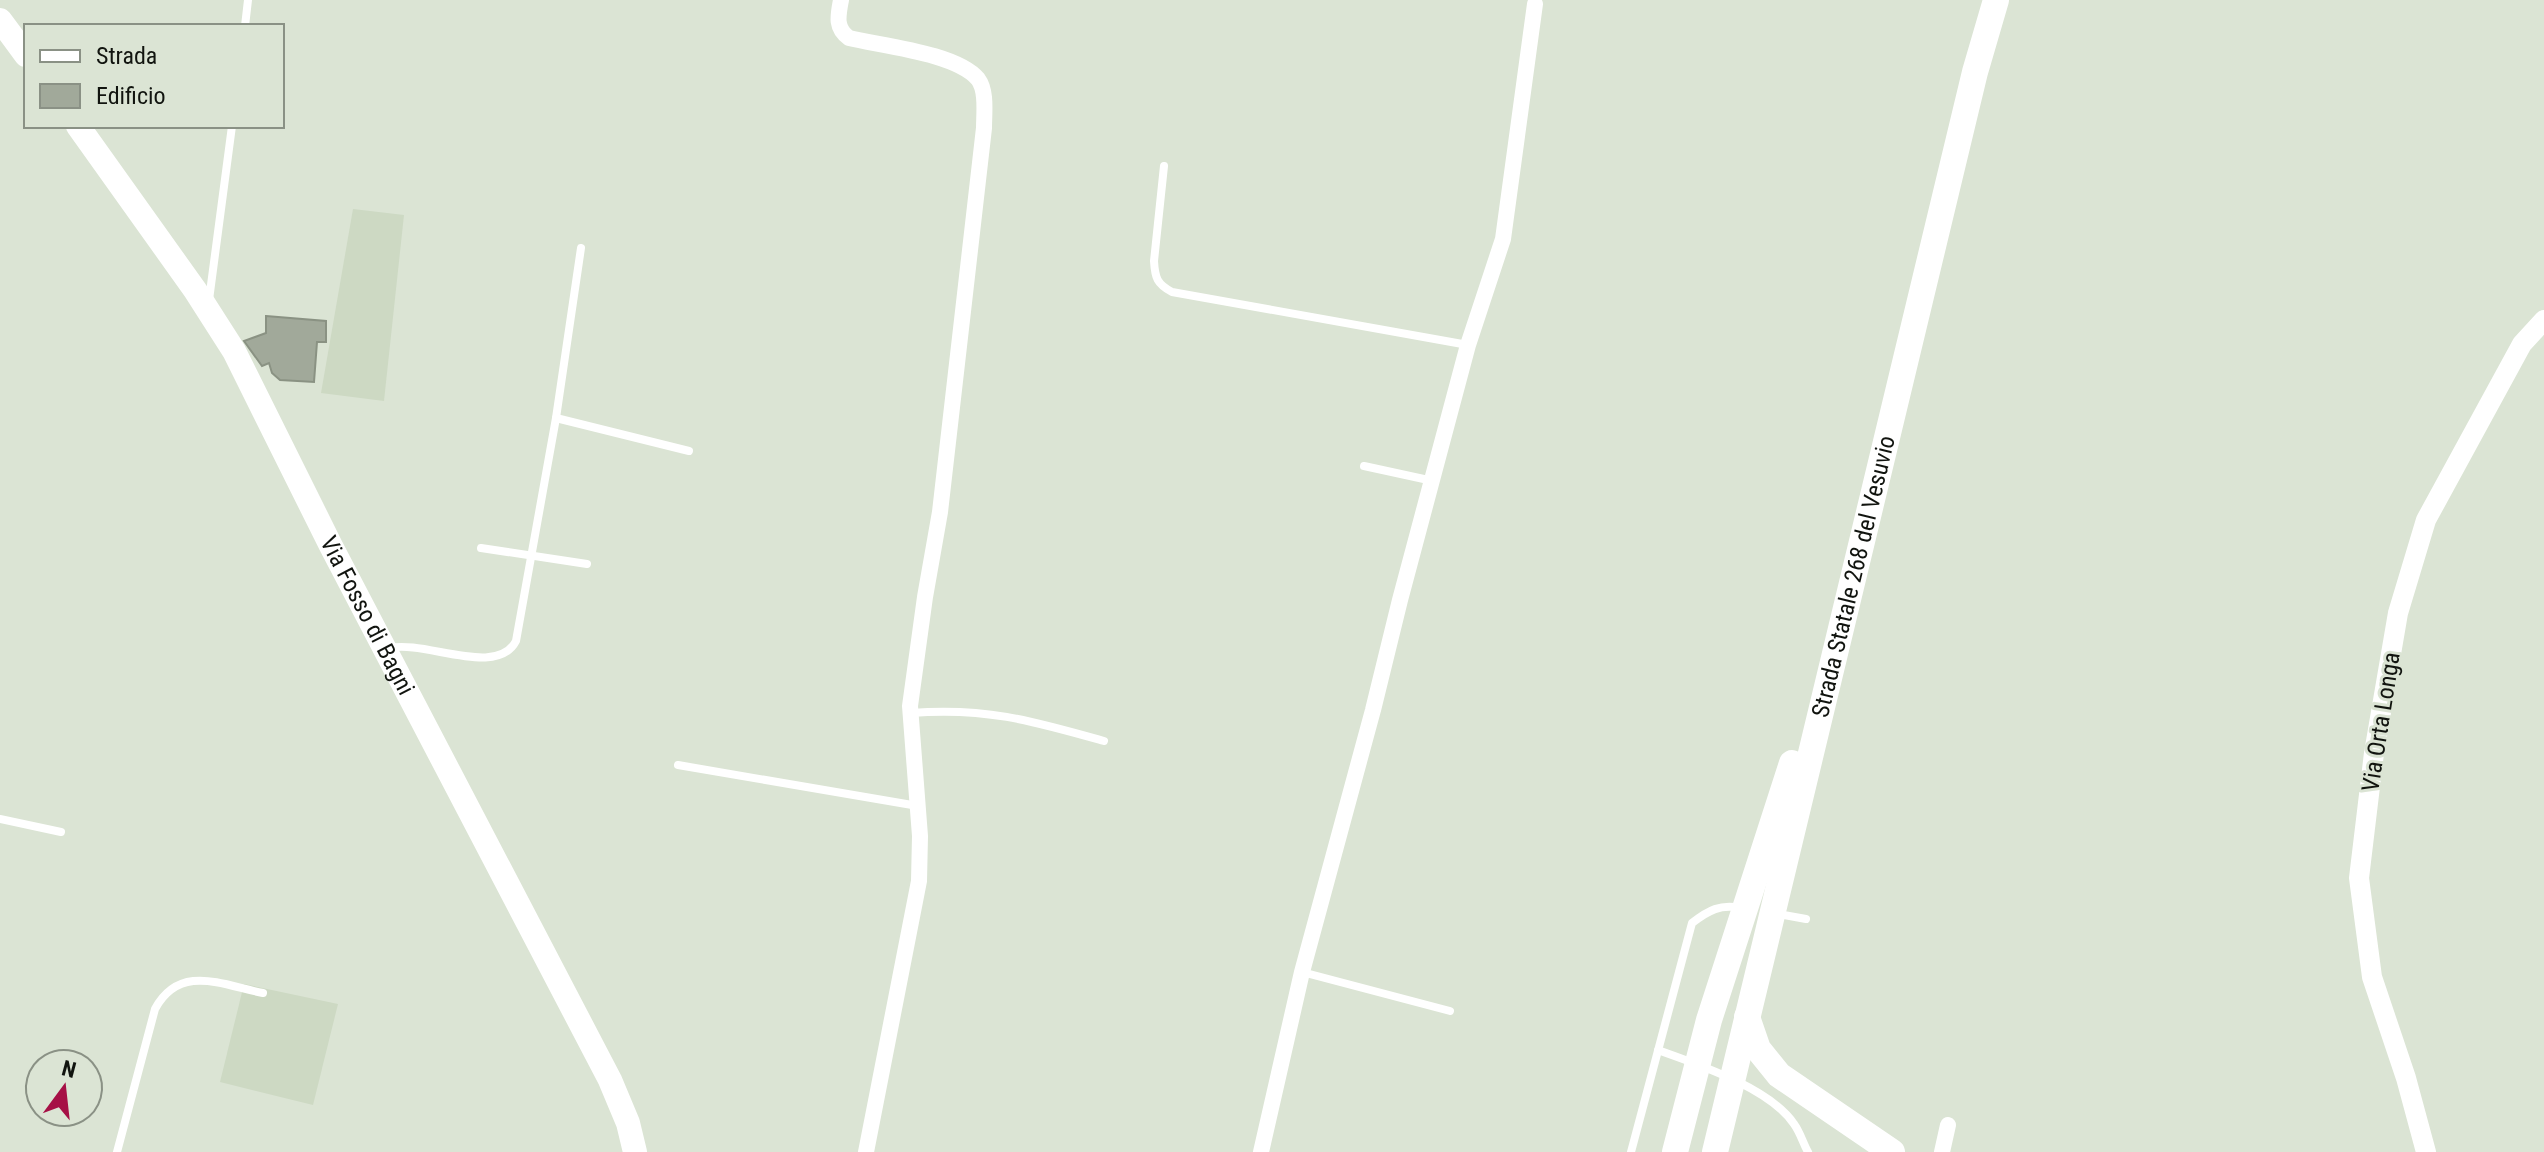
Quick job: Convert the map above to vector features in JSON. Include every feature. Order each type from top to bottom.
[{"type":"highway","name":"Strada Statale 268 del Vesuvio","points":[[1715,1152],[1975,72],[1996,0]]},
{"type":"highway","points":[[1675,1152],[1727,961],[1805,724],[1834,652]]},
{"type":"highway","points":[[1747,1017],[1758,1049],[1779,1075],[1892,1152]]},
{"type":"main road","points":[[0,20],[24,52]]},
{"type":"main road","name":"Via Fosso di Bagni","points":[[79,128],[234,351],[385,650],[610,1080],[628,1123],[635,1152]]},
{"type":"main road","name":"Via Fosso di Bagni","points":[[628,1123],[653,1152]]},
{"type":"street","points":[[841,0],[837,19],[841,32],[849,38],[963,66],[979,81],[984,96],[984,128],[940,512],[910,713],[918,806],[919,881],[866,1152]]},
{"type":"street","points":[[1261,1152],[1302,972],[1468,345],[1503,239],[1535,4]]},
{"type":"street","name":"Via Orta Longa","points":[[2426,1152],[2406,1078],[2372,977],[2359,878],[2374,753],[2398,613],[2426,520],[2522,344],[2544,320]]},
{"type":"street","points":[[1942,1152],[1948,1125]]},
{"type":"lane","points":[[245,24],[248,0]]},
{"type":"lane","points":[[208,310],[232,128]]},
{"type":"lane","points":[[1164,166],[1154,261],[1160,286],[1172,292],[1468,345]]},
{"type":"lane","points":[[385,650],[410,647],[486,658],[500,657],[511,650],[520,627],[581,248]]},
{"type":"lane","points":[[556,418],[689,451]]},
{"type":"lane","points":[[1364,466],[1433,481]]},
{"type":"lane","points":[[481,548],[587,564]]},
{"type":"lane","points":[[910,713],[953,710],[998,714],[1104,741]]},
{"type":"lane","points":[[678,765],[918,806]]},
{"type":"lane","points":[[0,819],[61,832]]},
{"type":"lane","points":[[1631,1152],[1692,923],[1709,910],[1726,905],[1753,910]]},
{"type":"lane","points":[[1766,912],[1806,919]]},
{"type":"lane","points":[[1302,972],[1450,1011]]},
{"type":"lane","points":[[117,1152],[155,1009],[163,994],[186,980],[263,993]]},
{"type":"lane","points":[[1658,1050],[1719,1073],[1760,1094],[1793,1122],[1808,1152]]},
{"type":"shaded area","points":[[353,209],[404,215],[384,401],[321,393]]},
{"type":"shaded area","points":[[244,984],[338,1004],[313,1105],[220,1082]]},
{"type":"building","points":[[266,316],[326,321],[326,342],[317,342],[314,382],[280,380],[272,373],[269,363],[262,366],[244,341],[266,333]]}]
